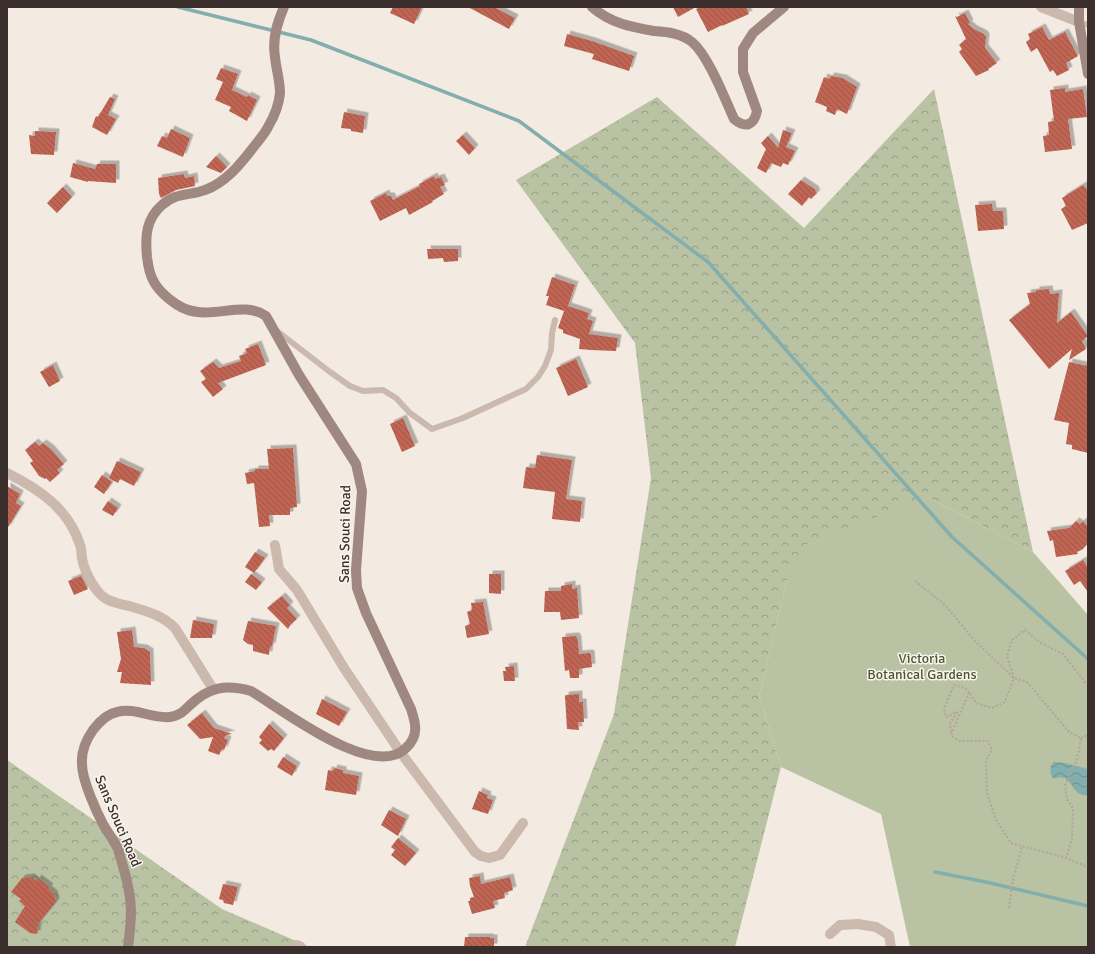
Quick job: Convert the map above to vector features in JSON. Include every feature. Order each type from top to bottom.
[{"type":"main road","name":"Sans Souci Road","points":[[128,947],[132,909],[130,892],[118,849],[104,824],[85,782],[82,764],[83,750],[88,738],[107,716],[114,712],[130,710],[161,717],[170,717],[178,715],[204,693],[213,689],[237,687],[251,691],[332,741],[370,756],[390,757],[401,753],[413,740],[415,732],[416,724],[366,613],[358,588],[356,570],[362,490],[356,464],[299,375],[266,316],[256,310],[251,309],[206,313],[192,312],[176,304],[162,292],[153,281],[148,267],[145,240],[147,226],[151,218],[163,204],[173,197],[184,193],[204,190],[230,175],[243,161],[268,128],[276,110],[280,93],[274,55],[274,37],[284,7]]},
{"type":"main road","points":[[592,7],[597,12],[619,24],[673,33],[692,42],[705,59],[734,119],[740,124],[745,125],[751,123],[755,118],[757,111],[743,72],[743,49],[753,32],[784,7]]},
{"type":"main road","points":[[1079,7],[1084,24],[1088,74]]},
{"type":"street","points":[[1041,7],[1084,24]]},
{"type":"street","points":[[7,472],[33,486],[68,518],[81,547],[82,557],[87,573],[102,596],[115,602],[153,613],[167,620],[175,628],[213,689]]},
{"type":"street","points":[[274,545],[279,569],[297,590],[344,668],[401,753],[467,844],[481,856],[489,858],[500,855],[524,823]]},
{"type":"street","points":[[830,934],[840,926],[858,924],[876,927],[889,935],[891,947]]},
{"type":"street","points":[[296,947],[297,945],[301,947]]},
{"type":"lane","points":[[274,328],[350,386],[363,391],[383,390],[396,398],[410,413],[432,429],[463,418],[526,389],[538,378],[545,366],[551,350],[552,333],[555,320]]},
{"type":"path","points":[[915,581],[946,606],[975,641],[1014,678],[1028,682],[1069,732],[1081,738],[1088,735]]},
{"type":"path","points":[[951,735],[950,724],[957,712],[946,717],[944,709],[954,685],[964,688],[969,692],[976,703],[992,708],[1005,702],[1014,678],[1007,656],[1012,640],[1025,630],[1041,643],[1063,654],[1088,686]]},
{"type":"path","points":[[951,735],[969,692]]},
{"type":"path","points":[[951,735],[960,741],[988,741],[992,750],[986,760],[987,793],[996,820],[1011,843],[1066,858],[1088,867]]},
{"type":"path","points":[[1066,858],[1072,839],[1073,808],[1067,799],[1065,785],[1080,751],[1081,738]]},
{"type":"path","points":[[1009,908],[1013,879],[1022,846]]},
{"type":"green space","points":[[934,89],[1033,552],[929,498],[787,580],[759,696],[781,767],[735,947],[525,947],[614,714],[651,478],[635,343],[516,180],[657,97],[804,228]]},
{"type":"green space","name":"Victoria Botanical Gardens","points":[[929,498],[1033,552],[1088,615],[1088,947],[910,947],[881,814],[781,767],[759,696],[787,580],[809,541]]},
{"type":"green space","points":[[7,760],[222,909],[310,947],[7,947]]},
{"type":"water","points":[[1054,762],[1065,763],[1088,769],[1088,795],[1082,795],[1074,789],[1065,778],[1060,777],[1054,779],[1050,770]]},
{"type":"building","points":[[393,7],[422,7],[414,24],[390,13]]},
{"type":"building","points":[[468,7],[494,7],[515,18],[509,29]]},
{"type":"building","points":[[673,7],[696,7],[678,17]]},
{"type":"building","points":[[701,7],[746,7],[749,14],[708,32],[696,9]]},
{"type":"building","points":[[965,13],[970,23],[968,24],[984,34],[986,37],[985,48],[997,63],[988,69],[989,70],[976,76],[959,52],[962,49],[959,45],[966,39],[955,16],[957,17]]},
{"type":"building","points":[[1042,27],[1049,40],[1065,32],[1078,56],[1066,63],[1069,70],[1057,76],[1053,70],[1050,72],[1037,48],[1031,52],[1026,42],[1030,39],[1028,34]]},
{"type":"building","points":[[567,34],[634,56],[629,71],[592,59],[594,54],[564,46]]},
{"type":"building","points":[[221,68],[238,74],[232,90],[247,97],[248,95],[257,100],[247,121],[229,111],[231,107],[215,100],[223,82],[216,79]]},
{"type":"building","points":[[831,76],[843,78],[857,87],[847,114],[837,109],[835,115],[826,111],[827,107],[815,102],[824,77],[829,79]]},
{"type":"building","points":[[1065,88],[1065,92],[1083,89],[1087,117],[1068,119],[1072,149],[1045,152],[1043,136],[1049,135],[1048,122],[1054,121],[1050,90]]},
{"type":"building","points":[[110,97],[115,99],[108,115],[116,119],[107,135],[92,127],[96,116],[98,117]]},
{"type":"building","points":[[344,112],[365,116],[363,133],[351,131],[351,129],[341,128]]},
{"type":"building","points":[[171,129],[190,138],[183,157],[157,146],[162,136],[167,138]]},
{"type":"building","points":[[783,130],[792,133],[786,147],[795,151],[788,165],[783,163],[781,167],[771,163],[766,173],[757,168],[766,149],[761,143],[768,136],[778,148]]},
{"type":"building","points":[[35,131],[56,132],[54,155],[31,154],[29,135],[35,136]]},
{"type":"building","points":[[463,135],[475,148],[469,155],[456,141]]},
{"type":"building","points":[[216,156],[227,167],[221,173],[206,167]]},
{"type":"building","points":[[73,163],[95,169],[97,164],[116,164],[116,183],[88,182],[70,177]]},
{"type":"building","points":[[184,174],[185,178],[194,176],[195,186],[176,190],[161,198],[159,194],[158,178]]},
{"type":"building","points":[[434,176],[435,179],[441,177],[445,185],[440,187],[444,194],[432,201],[433,202],[409,215],[406,208],[380,221],[370,201],[386,193],[387,196],[391,196],[393,200],[420,186],[419,184]]},
{"type":"building","points":[[801,180],[816,190],[815,191],[817,193],[811,199],[809,197],[802,206],[788,194]]},
{"type":"building","points":[[1083,185],[1088,190],[1088,223],[1072,230],[1061,209],[1066,206],[1062,198]]},
{"type":"building","points":[[63,187],[72,197],[57,213],[47,203]]},
{"type":"building","points":[[992,204],[993,211],[1003,211],[1004,229],[978,231],[975,205]]},
{"type":"building","points":[[427,249],[458,249],[458,261],[444,262],[443,258],[428,259]]},
{"type":"building","points":[[552,277],[575,285],[568,306],[589,313],[587,319],[593,321],[589,334],[618,338],[616,351],[579,349],[580,339],[563,333],[563,330],[558,328],[564,311],[546,305],[549,296],[546,296]]},
{"type":"building","points":[[1049,289],[1050,294],[1059,293],[1057,323],[1071,312],[1088,336],[1082,341],[1086,349],[1069,360],[1072,349],[1049,369],[1009,320],[1030,304],[1027,293],[1036,292],[1036,290]]},
{"type":"building","points":[[258,344],[266,365],[218,383],[223,389],[213,397],[201,382],[206,379],[200,371],[213,362],[219,368],[241,361],[239,356],[247,353],[245,349]]},
{"type":"building","points":[[576,359],[588,387],[568,396],[556,368]]},
{"type":"building","points":[[1069,362],[1088,366],[1088,453],[1072,449],[1072,445],[1066,444],[1069,423],[1054,420]]},
{"type":"building","points":[[53,365],[60,381],[49,387],[40,372]]},
{"type":"building","points":[[403,418],[415,446],[402,452],[390,424]]},
{"type":"building","points":[[35,442],[39,446],[43,443],[51,449],[64,464],[57,470],[60,473],[50,482],[46,478],[45,479],[39,476],[30,463],[33,461],[25,450]]},
{"type":"building","points":[[293,448],[297,507],[290,508],[290,515],[269,515],[270,526],[259,527],[254,483],[247,484],[245,473],[255,471],[255,469],[269,469],[267,449]]},
{"type":"building","points":[[537,455],[572,460],[566,499],[582,501],[580,522],[552,519],[555,492],[523,488],[526,467],[535,468]]},
{"type":"building","points":[[117,461],[141,472],[134,486],[120,479],[118,483],[109,478]]},
{"type":"building","points":[[102,475],[112,482],[104,494],[94,487]]},
{"type":"building","points":[[7,486],[20,494],[16,503],[21,506],[7,529]]},
{"type":"building","points":[[108,501],[118,508],[113,516],[102,510]]},
{"type":"building","points":[[1076,521],[1080,524],[1083,521],[1088,527],[1088,543],[1083,549],[1077,552],[1078,554],[1056,557],[1053,540],[1050,541],[1047,531],[1069,528]]},
{"type":"building","points":[[255,552],[265,558],[254,573],[245,567]]},
{"type":"building","points":[[1083,560],[1088,568],[1088,592],[1080,581],[1074,585],[1065,571]]},
{"type":"building","points":[[251,574],[262,582],[256,590],[245,582]]},
{"type":"building","points":[[489,574],[501,574],[501,594],[489,593]]},
{"type":"building","points":[[81,576],[88,589],[74,595],[68,581]]},
{"type":"building","points":[[572,584],[572,589],[577,588],[579,618],[561,620],[560,612],[544,612],[545,591],[561,591],[561,586]]},
{"type":"building","points":[[282,596],[290,605],[287,608],[297,619],[288,629],[267,608]]},
{"type":"building","points":[[483,602],[489,634],[467,638],[465,626],[470,624],[467,612],[472,610],[471,603]]},
{"type":"building","points":[[193,620],[214,624],[212,638],[190,638]]},
{"type":"building","points":[[248,621],[276,626],[269,655],[253,651],[253,645],[248,644],[243,640]]},
{"type":"building","points":[[132,630],[134,647],[144,648],[150,652],[151,685],[120,683],[122,672],[117,672],[121,659],[117,632]]},
{"type":"building","points":[[576,636],[578,640],[579,654],[591,654],[592,667],[579,669],[579,678],[570,678],[569,670],[565,671],[562,637]]},
{"type":"building","points":[[514,666],[515,681],[504,681],[503,671],[506,671],[505,667]]},
{"type":"building","points":[[579,694],[579,702],[583,702],[584,722],[578,722],[579,730],[567,729],[565,696]]},
{"type":"building","points":[[322,699],[347,712],[339,726],[316,714]]},
{"type":"building","points":[[202,713],[214,728],[232,734],[226,735],[224,738],[228,740],[224,750],[222,749],[219,755],[208,751],[213,737],[200,739],[187,725]]},
{"type":"building","points":[[269,724],[284,738],[274,751],[271,749],[268,751],[259,743],[262,740],[259,737]]},
{"type":"building","points":[[283,757],[297,766],[292,776],[277,767]]},
{"type":"building","points":[[334,768],[343,770],[343,773],[359,776],[356,795],[325,790],[328,770],[333,771]]},
{"type":"building","points":[[479,791],[488,795],[487,798],[493,800],[488,814],[472,809]]},
{"type":"building","points":[[389,810],[406,819],[398,836],[381,825]]},
{"type":"building","points":[[398,838],[416,853],[405,866],[391,855],[395,850],[391,847]]},
{"type":"building","points":[[480,876],[481,884],[510,877],[513,890],[504,893],[505,898],[493,901],[495,908],[472,914],[468,901],[470,901],[470,898],[474,897],[469,878]]},
{"type":"building","points":[[31,877],[36,881],[38,878],[50,887],[48,889],[54,894],[56,902],[38,924],[37,934],[30,933],[15,922],[25,906],[19,901],[21,899],[11,892],[22,878]]},
{"type":"building","points":[[223,884],[238,887],[233,905],[224,903],[223,900],[219,899]]},
{"type":"building","points":[[465,937],[494,938],[494,947],[464,947]]},
{"type":"waterway","points":[[178,7],[311,40],[519,121],[708,262],[952,537],[1088,659]]},
{"type":"waterway","points":[[935,872],[986,882],[1088,906]]}]
